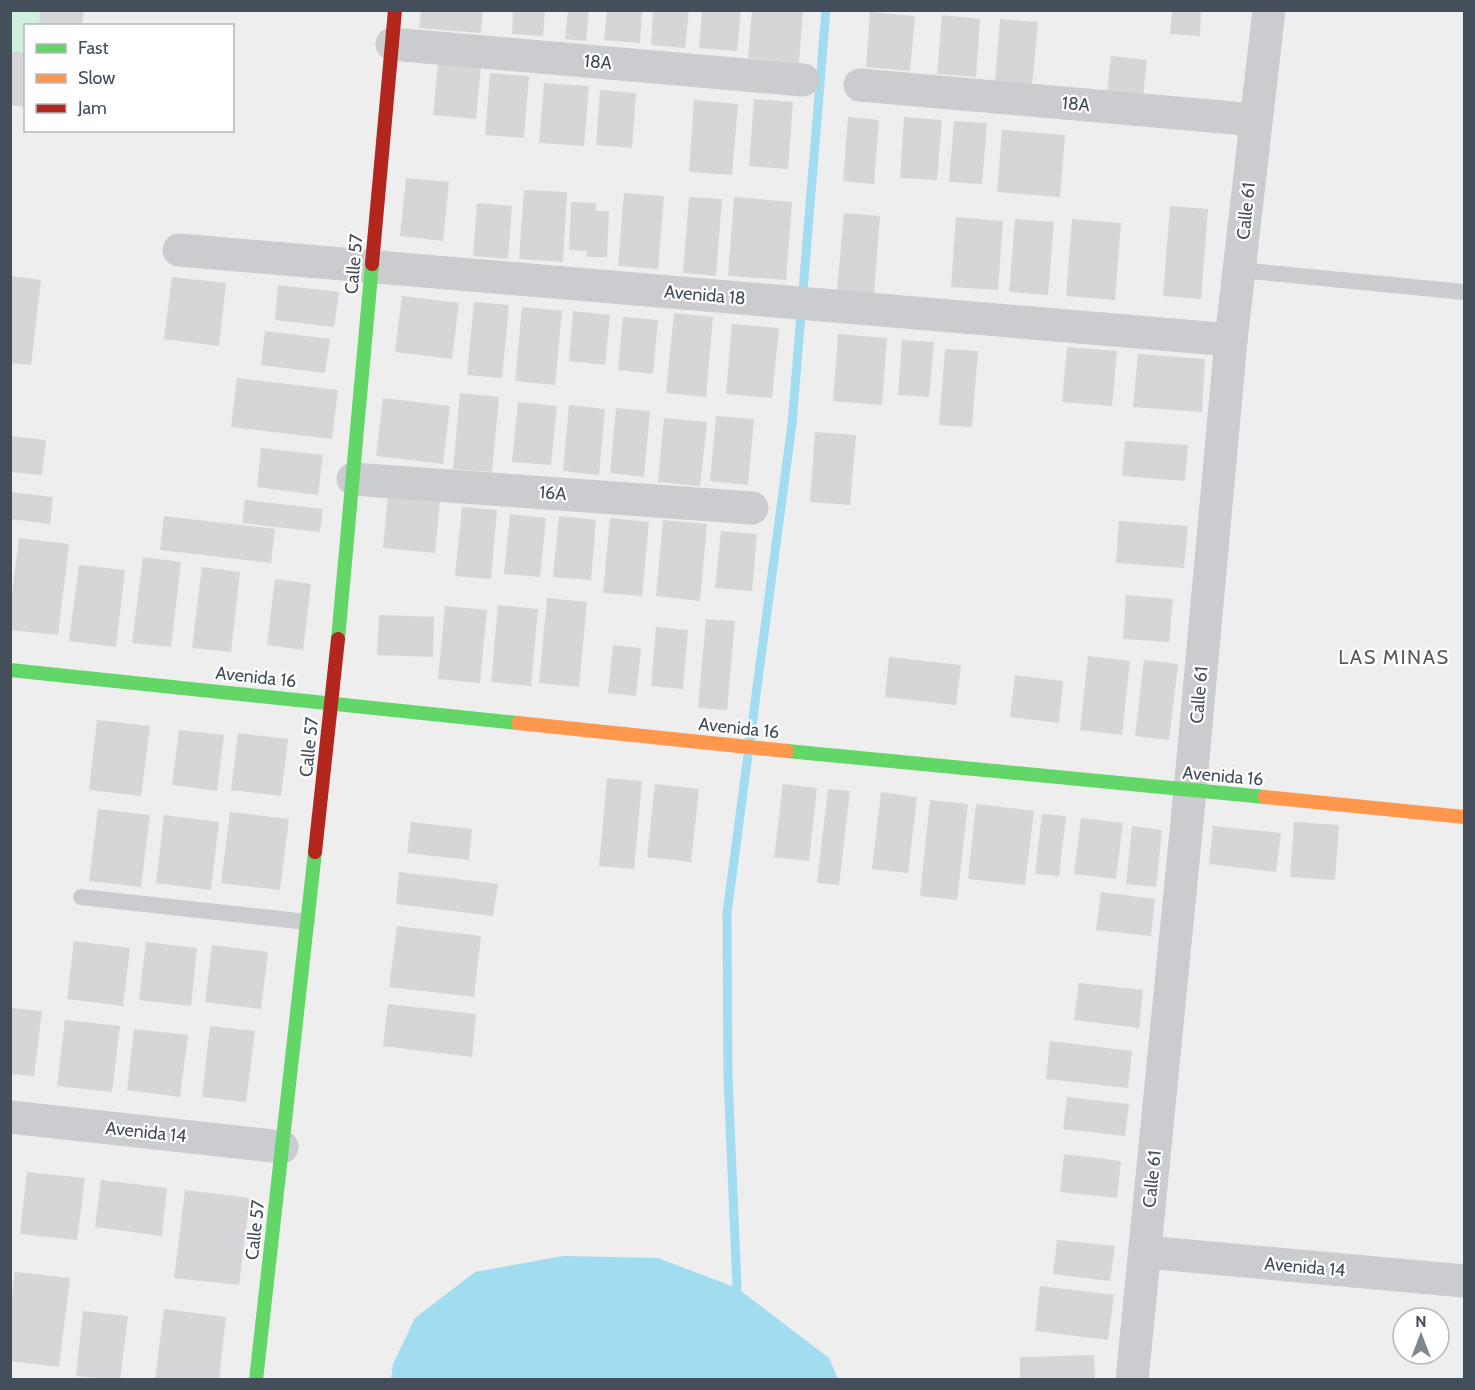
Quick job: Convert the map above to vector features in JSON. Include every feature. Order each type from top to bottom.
[{"type":"street","name":"Calle 57","points":[[256,1380],[332,703],[395,10]]},
{"type":"street","name":"Calle 61","points":[[1132,1380],[1190,791],[1231,340],[1269,10]]},
{"type":"street","name":"18A","points":[[392,44],[803,80]]},
{"type":"street","name":"18A","points":[[860,85],[1256,120]]},
{"type":"street","name":"Avenida 18","points":[[179,250],[1231,340]]},
{"type":"street","name":"16A","points":[[353,479],[752,508]]},
{"type":"street","name":"Avenida 16","points":[[10,670],[765,749],[1464,817]]},
{"type":"street","name":"Avenida 14","points":[[10,1117],[282,1147]]},
{"type":"street","name":"Avenida 14","points":[[1145,1252],[1464,1281]]},
{"type":"lane","points":[[1239,270],[1464,292]]},
{"type":"lane","points":[[81,897],[307,922]]},
{"type":"green space","points":[[11,11],[40,11],[39,24],[24,24],[24,53],[11,51]]},
{"type":"water","points":[[563,1256],[658,1258],[737,1288],[829,1358],[838,1379],[391,1379],[393,1364],[415,1318],[475,1272]]},
{"type":"building","points":[[40,10],[84,10],[82,24],[39,24]]},
{"type":"building","points":[[421,10],[483,10],[481,33],[419,28]]},
{"type":"building","points":[[513,10],[545,10],[543,36],[512,34]]},
{"type":"building","points":[[568,10],[589,10],[586,41],[565,39]]},
{"type":"building","points":[[607,10],[642,10],[640,43],[604,40]]},
{"type":"building","points":[[653,10],[689,10],[685,48],[651,45]]},
{"type":"building","points":[[702,10],[741,10],[737,51],[699,48]]},
{"type":"building","points":[[752,10],[803,10],[799,63],[748,58]]},
{"type":"building","points":[[1172,10],[1201,10],[1200,36],[1170,34]]},
{"type":"building","points":[[870,12],[915,16],[910,71],[866,67]]},
{"type":"building","points":[[942,15],[980,19],[976,77],[937,74]]},
{"type":"building","points":[[1000,19],[1038,22],[1032,85],[995,82]]},
{"type":"building","points":[[10,51],[24,53],[24,107],[10,105]]},
{"type":"building","points":[[1111,56],[1147,60],[1143,97],[1107,93]]},
{"type":"building","points":[[438,62],[481,65],[476,119],[433,115]]},
{"type":"building","points":[[490,73],[529,76],[524,138],[485,135]]},
{"type":"building","points":[[544,83],[589,86],[584,146],[539,143]]},
{"type":"building","points":[[600,90],[636,93],[632,148],[596,145]]},
{"type":"building","points":[[754,99],[793,102],[788,169],[749,166]]},
{"type":"building","points":[[694,100],[738,104],[732,175],[689,172]]},
{"type":"building","points":[[848,117],[879,120],[874,184],[843,181]]},
{"type":"building","points":[[904,117],[942,120],[937,180],[900,178]]},
{"type":"building","points":[[954,121],[987,123],[982,184],[949,182]]},
{"type":"building","points":[[1002,130],[1065,135],[1060,197],[997,192]]},
{"type":"building","points":[[406,178],[449,182],[443,241],[400,236]]},
{"type":"building","points":[[524,190],[567,192],[563,262],[519,259]]},
{"type":"building","points":[[624,193],[664,196],[658,269],[618,266]]},
{"type":"building","points":[[689,197],[722,199],[716,276],[683,273]]},
{"type":"building","points":[[734,197],[792,202],[786,280],[728,276]]},
{"type":"building","points":[[571,202],[596,203],[596,211],[609,211],[607,257],[586,257],[587,251],[569,250]]},
{"type":"building","points":[[477,203],[512,206],[508,259],[473,256]]},
{"type":"building","points":[[1170,206],[1208,209],[1201,299],[1163,296]]},
{"type":"building","points":[[844,213],[880,216],[874,294],[837,291]]},
{"type":"building","points":[[956,217],[1003,221],[998,290],[951,287]]},
{"type":"building","points":[[1015,219],[1054,222],[1048,295],[1009,292]]},
{"type":"building","points":[[1072,219],[1121,223],[1115,300],[1066,296]]},
{"type":"building","points":[[10,276],[41,280],[31,365],[10,363]]},
{"type":"building","points":[[172,277],[226,283],[219,346],[164,339]]},
{"type":"building","points":[[278,285],[339,292],[334,327],[275,320]]},
{"type":"building","points":[[402,296],[459,303],[452,359],[395,352]]},
{"type":"building","points":[[474,302],[509,305],[502,378],[467,375]]},
{"type":"building","points":[[522,307],[562,311],[555,385],[515,381]]},
{"type":"building","points":[[573,311],[610,315],[605,365],[569,361]]},
{"type":"building","points":[[674,313],[713,317],[706,397],[666,393]]},
{"type":"building","points":[[623,317],[658,320],[653,374],[618,370]]},
{"type":"building","points":[[732,324],[779,328],[772,398],[726,394]]},
{"type":"building","points":[[265,331],[330,339],[325,373],[261,365]]},
{"type":"building","points":[[838,334],[887,338],[882,405],[833,401]]},
{"type":"building","points":[[902,340],[934,342],[929,397],[898,395]]},
{"type":"building","points":[[1067,347],[1117,351],[1112,406],[1062,402]]},
{"type":"building","points":[[945,349],[978,351],[972,427],[939,425]]},
{"type":"building","points":[[1138,354],[1205,359],[1202,412],[1133,407]]},
{"type":"building","points":[[237,378],[338,390],[332,439],[231,427]]},
{"type":"building","points":[[460,393],[499,397],[492,472],[453,469]]},
{"type":"building","points":[[383,398],[450,406],[443,464],[376,456]]},
{"type":"building","points":[[518,402],[557,406],[551,465],[512,462]]},
{"type":"building","points":[[569,405],[605,409],[599,475],[563,471]]},
{"type":"building","points":[[616,408],[650,411],[644,477],[610,473]]},
{"type":"building","points":[[716,416],[754,419],[748,485],[710,481]]},
{"type":"building","points":[[664,418],[707,422],[700,486],[658,482]]},
{"type":"building","points":[[815,432],[856,435],[850,505],[810,502]]},
{"type":"building","points":[[10,436],[46,440],[42,475],[10,472]]},
{"type":"building","points":[[1125,441],[1188,445],[1185,481],[1122,476]]},
{"type":"building","points":[[261,448],[323,455],[318,495],[257,487]]},
{"type":"building","points":[[10,492],[53,497],[50,524],[10,519]]},
{"type":"building","points":[[388,495],[440,500],[435,553],[383,548]]},
{"type":"building","points":[[245,500],[323,509],[320,532],[242,523]]},
{"type":"building","points":[[462,507],[497,510],[491,579],[455,576]]},
{"type":"building","points":[[510,514],[546,518],[540,577],[504,574]]},
{"type":"building","points":[[164,516],[275,529],[271,563],[160,550]]},
{"type":"building","points":[[559,516],[596,520],[591,580],[553,577]]},
{"type":"building","points":[[610,518],[649,522],[642,596],[603,593]]},
{"type":"building","points":[[663,520],[707,524],[700,601],[656,596]]},
{"type":"building","points":[[1119,521],[1188,526],[1184,568],[1116,563]]},
{"type":"building","points":[[721,531],[757,534],[752,591],[715,588]]},
{"type":"building","points":[[19,538],[69,544],[58,635],[10,630],[10,608]]},
{"type":"building","points":[[143,557],[181,562],[171,647],[132,643]]},
{"type":"building","points":[[79,565],[125,570],[116,647],[69,641]]},
{"type":"building","points":[[202,567],[240,572],[231,652],[192,648]]},
{"type":"building","points":[[275,579],[311,584],[303,650],[267,645]]},
{"type":"building","points":[[1126,595],[1173,599],[1169,642],[1123,639]]},
{"type":"building","points":[[547,598],[587,602],[579,687],[539,683]]},
{"type":"building","points":[[498,605],[538,609],[531,686],[491,682]]},
{"type":"building","points":[[445,606],[487,610],[480,683],[438,679]]},
{"type":"building","points":[[379,615],[434,617],[433,657],[377,655]]},
{"type":"building","points":[[706,619],[735,621],[727,710],[698,708]]},
{"type":"building","points":[[656,627],[688,630],[683,689],[651,686]]},
{"type":"building","points":[[613,645],[641,648],[636,696],[608,693]]},
{"type":"building","points":[[1088,656],[1130,661],[1122,735],[1080,730]]},
{"type":"building","points":[[889,657],[961,665],[956,705],[885,697]]},
{"type":"building","points":[[1144,660],[1178,664],[1169,740],[1135,736]]},
{"type":"building","points":[[1015,675],[1063,681],[1059,723],[1010,717]]},
{"type":"building","points":[[97,720],[150,726],[141,796],[89,790]]},
{"type":"building","points":[[179,730],[224,735],[217,791],[172,785]]},
{"type":"building","points":[[238,733],[288,739],[281,796],[231,790]]},
{"type":"building","points":[[607,778],[642,781],[634,869],[599,866]]},
{"type":"building","points":[[655,784],[699,789],[691,862],[647,857]]},
{"type":"building","points":[[783,784],[817,788],[809,861],[774,857]]},
{"type":"building","points":[[828,789],[850,791],[839,885],[817,883]]},
{"type":"building","points":[[881,792],[917,797],[908,873],[872,869]]},
{"type":"building","points":[[930,800],[968,804],[957,900],[920,896]]},
{"type":"building","points":[[976,804],[1034,811],[1025,885],[968,879]]},
{"type":"building","points":[[98,809],[150,815],[141,887],[89,881]]},
{"type":"building","points":[[230,812],[289,819],[280,890],[221,883]]},
{"type":"building","points":[[1042,814],[1066,816],[1059,876],[1035,874]]},
{"type":"building","points":[[164,815],[219,822],[211,890],[156,883]]},
{"type":"building","points":[[1081,818],[1123,823],[1116,879],[1074,874]]},
{"type":"building","points":[[411,822],[472,829],[469,860],[407,853]]},
{"type":"building","points":[[1294,822],[1339,825],[1335,880],[1290,877]]},
{"type":"building","points":[[1132,826],[1162,830],[1156,887],[1126,884]]},
{"type":"building","points":[[1213,826],[1281,833],[1276,872],[1209,864]]},
{"type":"building","points":[[399,872],[498,884],[493,916],[396,904]]},
{"type":"building","points":[[1101,892],[1155,899],[1151,936],[1096,930]]},
{"type":"building","points":[[397,926],[481,936],[474,997],[389,987]]},
{"type":"building","points":[[74,941],[130,948],[123,1006],[67,999]]},
{"type":"building","points":[[146,942],[197,948],[191,1006],[139,1000]]},
{"type":"building","points":[[212,945],[268,952],[261,1009],[205,1002]]},
{"type":"building","points":[[1079,983],[1143,990],[1139,1028],[1074,1020]]},
{"type":"building","points":[[388,1004],[476,1014],[472,1057],[383,1046]]},
{"type":"building","points":[[10,1008],[42,1011],[34,1076],[10,1074]]},
{"type":"building","points":[[65,1020],[120,1026],[112,1092],[57,1086]]},
{"type":"building","points":[[210,1026],[255,1031],[246,1102],[202,1097]]},
{"type":"building","points":[[134,1029],[188,1035],[180,1097],[127,1090]]},
{"type":"building","points":[[1050,1041],[1132,1051],[1128,1088],[1046,1079]]},
{"type":"building","points":[[1067,1097],[1129,1104],[1125,1136],[1063,1129]]},
{"type":"building","points":[[1064,1154],[1121,1161],[1117,1198],[1060,1192]]},
{"type":"building","points":[[27,1172],[85,1178],[77,1240],[20,1234]]},
{"type":"building","points":[[101,1180],[167,1188],[162,1236],[95,1227]]},
{"type":"building","points":[[185,1190],[250,1198],[239,1285],[174,1278]]},
{"type":"building","points":[[1057,1240],[1115,1246],[1110,1281],[1053,1274]]},
{"type":"building","points":[[15,1272],[70,1278],[59,1367],[10,1361],[10,1311]]},
{"type":"building","points":[[1040,1286],[1114,1295],[1108,1340],[1035,1331]]},
{"type":"building","points":[[164,1309],[226,1317],[219,1380],[155,1379]]},
{"type":"building","points":[[83,1311],[128,1316],[120,1380],[76,1376]]},
{"type":"building","points":[[1094,1355],[1095,1380],[1020,1380],[1020,1357]]},
{"type":"waterway","points":[[737,1288],[728,1077],[727,913],[792,424],[826,10]]},
{"type":"traffic: fast","points":[[338,639],[372,264]]},
{"type":"traffic: fast","points":[[10,670],[518,723]]},
{"type":"traffic: fast","points":[[787,751],[1265,797]]},
{"type":"traffic: fast","points":[[256,1380],[315,852]]},
{"type":"traffic: slow","points":[[518,723],[787,751]]},
{"type":"traffic: slow","points":[[1265,797],[1464,817]]},
{"type":"traffic: jam","points":[[372,264],[395,10]]},
{"type":"traffic: jam","points":[[315,852],[338,639]]},
{"type":"district","name":"LAS MINAS","points":[[1394,657]]}]
